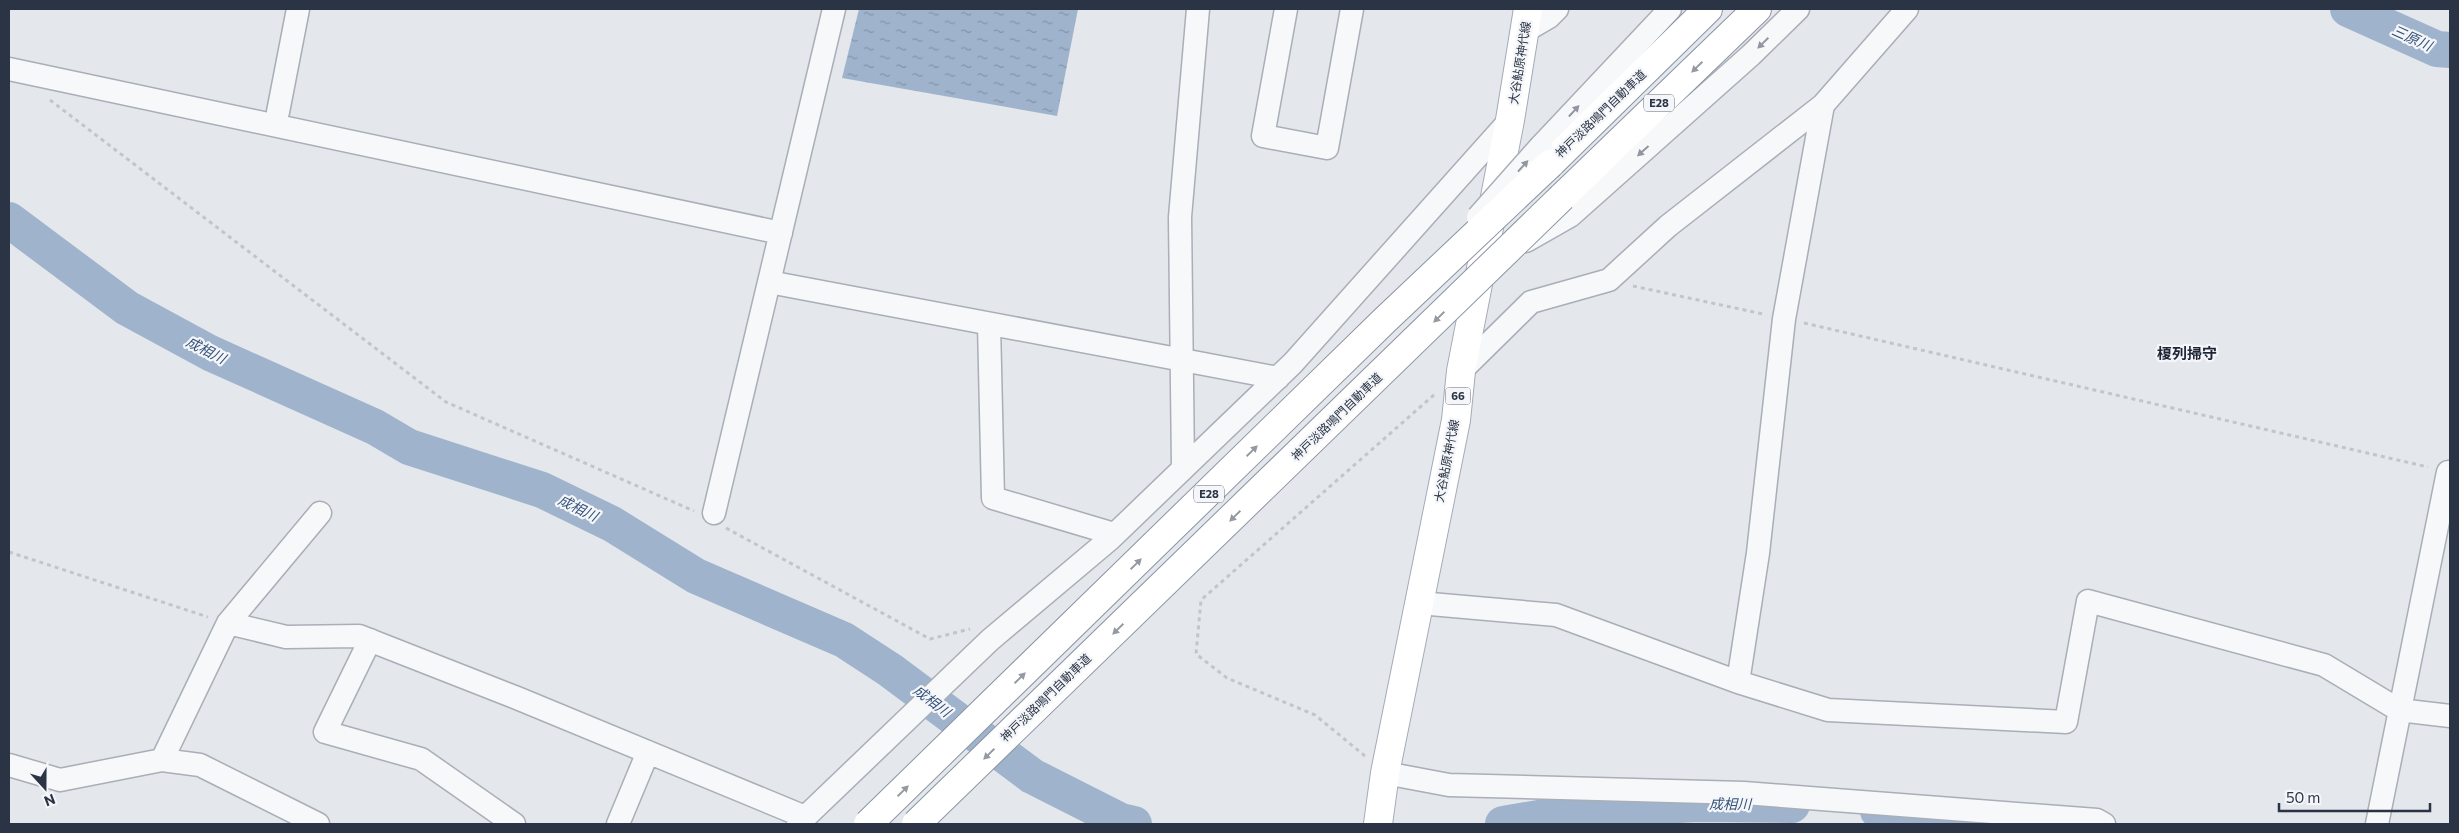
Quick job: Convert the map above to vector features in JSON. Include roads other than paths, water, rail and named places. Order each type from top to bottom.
[{"type":"main road","name":"神戸淡路鳴門自動車道","points":[[868,824],[1385,320],[1545,155],[1708,9]]},
{"type":"main road","name":"神戸淡路鳴門自動車道","points":[[916,824],[1508,251],[1566,207],[1757,9]]},
{"type":"main road","name":"大谷鮎原神代線","points":[[1378,824],[1384,777],[1456,420],[1461,371],[1510,120],[1527,20]]},
{"type":"street","points":[[278,112],[298,9]]},
{"type":"street","points":[[713,518],[834,9]]},
{"type":"street","points":[[1184,467],[1180,217],[1198,9]]},
{"type":"street","points":[[1286,9],[1263,136],[1326,148],[1352,9]]},
{"type":"street","points":[[1527,20],[1549,17],[1557,9]]},
{"type":"street","points":[[1545,155],[1670,9]]},
{"type":"street","points":[[1566,207],[1751,55],[1798,9]]},
{"type":"street","points":[[1461,371],[1531,302],[1609,280],[1668,226],[1823,105],[1906,9]]},
{"type":"street","points":[[9,69],[781,233]]},
{"type":"street","points":[[1738,682],[1758,553],[1784,319],[1823,105]]},
{"type":"street","points":[[228,623],[286,636],[359,636],[648,752],[801,821],[990,640],[1114,534],[1278,378],[1412,233],[1510,120]]},
{"type":"street","points":[[769,282],[1278,378]]},
{"type":"street","points":[[989,324],[992,498],[1114,534]]},
{"type":"street","points":[[2377,824],[2449,472]]},
{"type":"street","points":[[162,760],[228,623],[320,513]]},
{"type":"street","points":[[1419,603],[1556,615],[1738,682],[1828,710],[2066,722],[2088,601],[2324,665],[2399,710],[2450,716]]},
{"type":"street","points":[[370,640],[325,732],[421,758],[514,824]]},
{"type":"street","points":[[618,824],[648,752]]},
{"type":"street","points":[[9,765],[60,780],[162,760],[200,765],[318,824]]},
{"type":"street","points":[[1384,777],[1449,785],[1744,793],[2097,820],[2104,824]]},
{"type":"water","points":[[859,9],[1078,9],[1057,116],[842,78]]},
{"type":"waterway","name":"三原川","points":[[2348,9],[2437,49],[2450,50]]},
{"type":"waterway","name":"成相川","points":[[9,220],[127,308],[210,353],[375,427],[409,447],[542,490],[612,524],[696,576],[844,640],[890,670],[1032,776],[1121,821],[1134,824]]},
{"type":"waterway","name":"成相川","points":[[1503,824],[1585,810],[1697,804],[1792,805]]},
{"type":"waterway","name":"成相川","points":[[1878,811],[1958,824]]},
{"type":"district","name":"榎列掃守","points":[[2187,354]]}]
